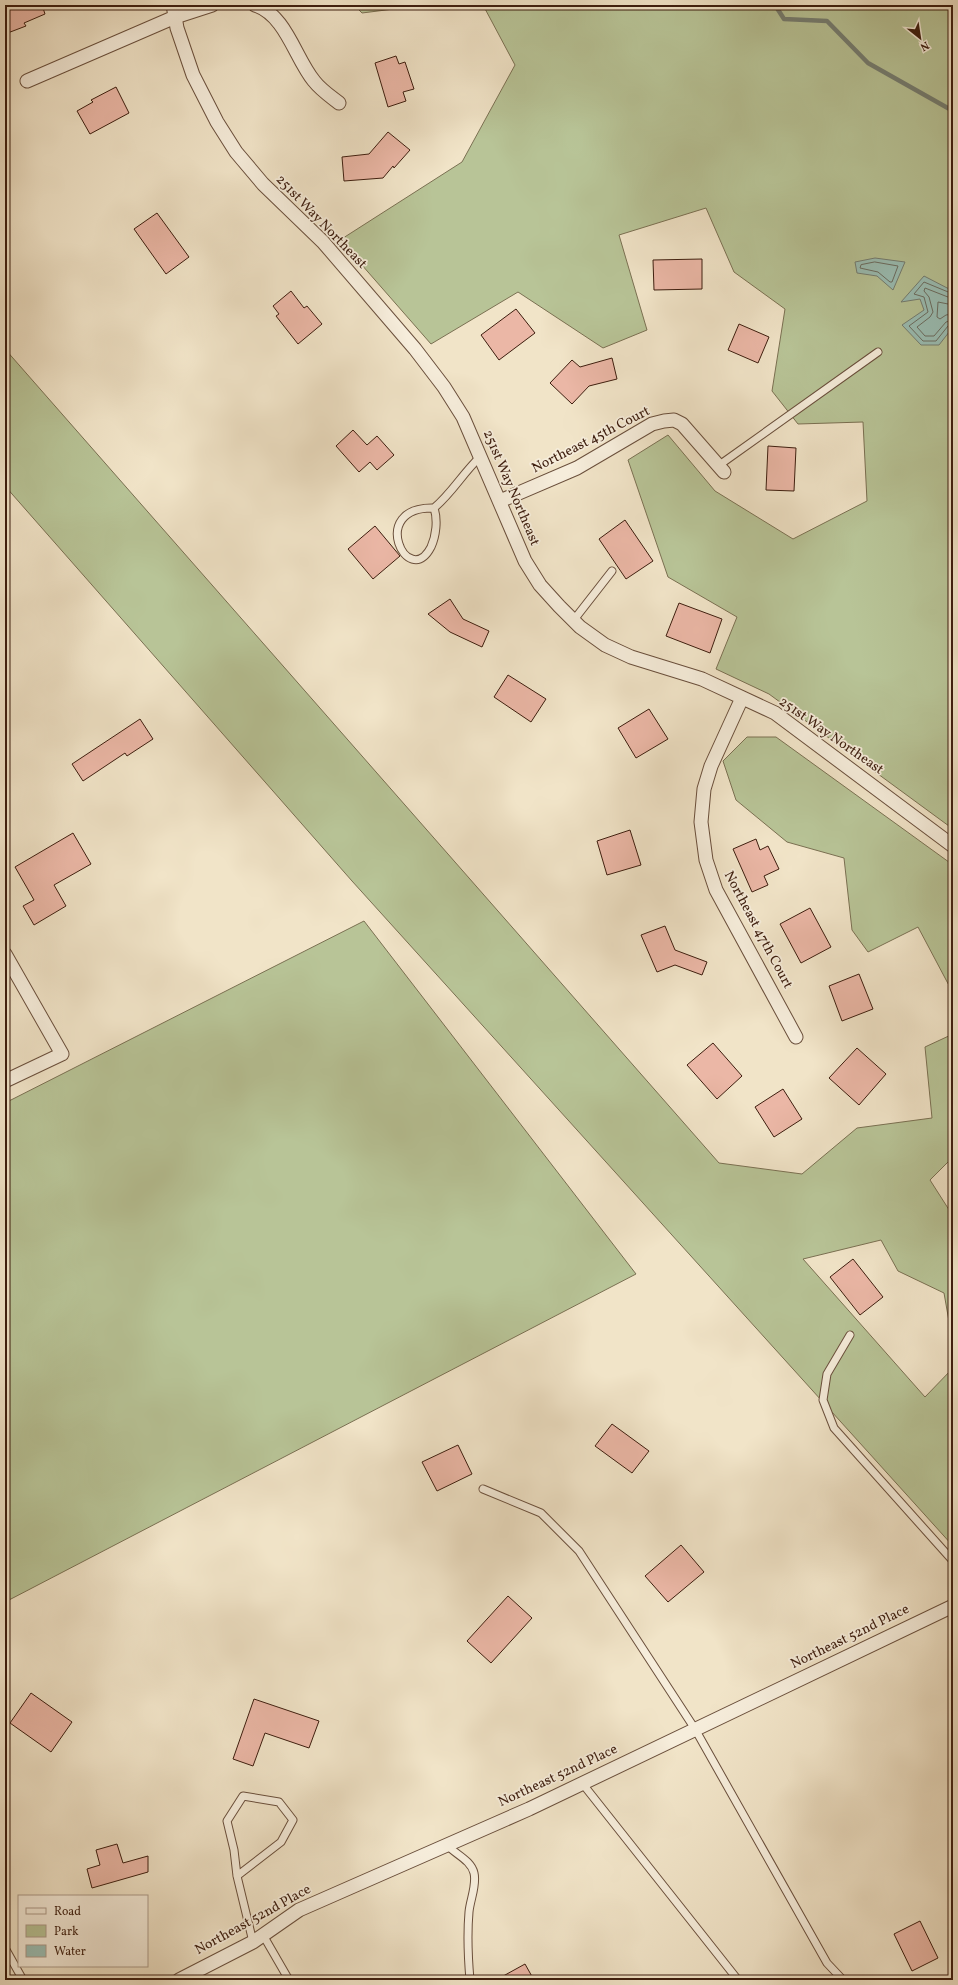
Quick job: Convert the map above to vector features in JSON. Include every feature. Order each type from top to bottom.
[{"type":"street","points":[[26,81],[174,11],[212,5]]},
{"type":"street","points":[[255,5],[271,14],[313,80],[339,103]]},
{"type":"street","name":"251st Way Northeast","points":[[174,11],[177,28],[193,75],[217,122],[236,152],[263,184],[323,242],[415,349],[444,387],[463,417],[525,562],[540,585],[573,621],[605,645],[631,657],[702,679],[775,714],[799,730],[953,846]]},
{"type":"street","name":"Northeast 45th Court","points":[[500,502],[577,468],[638,432],[664,421],[674,420],[682,424],[721,469]]},
{"type":"street","name":"Northeast 47th Court","points":[[742,698],[711,766],[704,789],[701,822],[706,860],[716,890],[796,1038]]},
{"type":"street","points":[[5,954],[62,1054],[5,1081]]},
{"type":"street","name":"Northeast 52nd Place","points":[[179,1980],[258,1938],[299,1910],[447,1845],[582,1783],[953,1606]]},
{"type":"lane","points":[[721,469],[878,352]]},
{"type":"lane","points":[[434,508],[436,514],[436,525],[432,545],[427,554],[420,559],[411,560],[403,554],[398,542],[398,526],[407,514],[421,508],[434,508],[448,496],[468,468],[480,457]]},
{"type":"lane","points":[[573,621],[612,571]]},
{"type":"lane","points":[[850,1335],[827,1374],[823,1400],[834,1428],[953,1561]]},
{"type":"lane","points":[[483,1489],[540,1513],[579,1551],[695,1729],[827,1963],[843,1980]]},
{"type":"lane","points":[[582,1783],[738,1980]]},
{"type":"lane","points":[[237,1876],[281,1842],[293,1820],[279,1802],[243,1796],[228,1821],[234,1850],[237,1876],[258,1938],[289,1980]]},
{"type":"lane","points":[[447,1845],[456,1854],[469,1862],[474,1873],[467,1946],[470,1980]]},
{"type":"lane","points":[[5,1948],[23,1980]]},
{"type":"green space","points":[[354,5],[425,5],[362,13]]},
{"type":"green space","points":[[483,5],[953,5],[953,829],[769,694],[716,669],[737,617],[668,577],[628,460],[668,435],[715,491],[793,539],[867,501],[863,422],[798,424],[772,391],[785,309],[734,272],[706,208],[619,235],[647,330],[603,348],[518,292],[431,344],[340,240],[462,162],[515,65]]},
{"type":"green space","points":[[5,349],[719,1163],[802,1174],[857,1128],[932,1118],[925,1047],[953,1034],[953,1157],[930,1180],[953,1216],[953,1344],[944,1293],[898,1271],[881,1240],[803,1259],[925,1397],[953,1368],[953,1546],[352,881],[5,486]]},
{"type":"green space","points":[[747,737],[776,737],[953,865],[953,993],[918,927],[868,952],[852,930],[844,858],[787,842],[736,800],[723,761]]},
{"type":"green space","points":[[364,921],[636,1274],[9,1600],[5,1591],[5,1103]]},
{"type":"water","points":[[875,258],[905,262],[893,290],[877,276],[857,273],[855,262]]},
{"type":"water","points":[[924,276],[953,291],[953,327],[939,345],[921,345],[902,325],[924,310],[920,299],[901,302]]},
{"type":"building","points":[[5,5],[42,5],[45,14],[24,23],[26,26],[5,34]]},
{"type":"building","points":[[396,56],[399,64],[405,62],[414,89],[403,92],[406,101],[388,107],[375,63]]},
{"type":"building","points":[[116,87],[129,113],[90,134],[77,111],[93,102],[91,100]]},
{"type":"building","points":[[388,132],[410,150],[394,168],[393,166],[383,178],[344,181],[342,157],[369,154]]},
{"type":"building","points":[[157,213],[189,257],[166,274],[134,229]]},
{"type":"building","points":[[702,259],[702,289],[654,290],[653,260]]},
{"type":"building","points":[[291,291],[304,308],[307,306],[322,324],[298,344],[276,316],[279,314],[273,306]]},
{"type":"building","points":[[516,309],[535,333],[499,360],[481,335]]},
{"type":"building","points":[[739,324],[769,337],[758,363],[728,350]]},
{"type":"building","points":[[612,358],[617,379],[589,386],[572,404],[550,383],[572,360],[580,367]]},
{"type":"building","points":[[353,430],[367,445],[377,436],[394,455],[377,470],[370,462],[359,472],[336,446]]},
{"type":"building","points":[[768,446],[796,448],[794,491],[766,490]]},
{"type":"building","points":[[625,520],[653,561],[626,579],[599,539]]},
{"type":"building","points":[[375,526],[400,556],[373,579],[348,549]]},
{"type":"building","points":[[450,599],[463,619],[489,631],[482,647],[450,632],[428,614]]},
{"type":"building","points":[[679,603],[722,619],[710,653],[666,636]]},
{"type":"building","points":[[508,675],[546,699],[531,722],[494,697]]},
{"type":"building","points":[[649,709],[668,739],[636,758],[618,728]]},
{"type":"building","points":[[140,719],[153,739],[127,756],[125,753],[83,781],[72,764]]},
{"type":"building","points":[[630,830],[641,865],[607,875],[597,841]]},
{"type":"building","points":[[73,833],[91,864],[54,885],[66,906],[34,925],[23,906],[34,900],[15,867]]},
{"type":"building","points":[[756,839],[760,850],[768,846],[779,869],[764,876],[768,885],[752,892],[733,849]]},
{"type":"building","points":[[810,908],[831,947],[801,963],[780,924]]},
{"type":"building","points":[[665,926],[675,950],[707,962],[702,975],[675,965],[657,972],[641,935]]},
{"type":"building","points":[[859,974],[873,1009],[842,1021],[829,986]]},
{"type":"building","points":[[713,1043],[742,1076],[717,1099],[687,1065]]},
{"type":"building","points":[[857,1048],[886,1074],[859,1105],[829,1078]]},
{"type":"building","points":[[783,1089],[802,1119],[774,1137],[755,1107]]},
{"type":"building","points":[[853,1259],[883,1297],[860,1315],[830,1277]]},
{"type":"building","points":[[612,1424],[649,1451],[632,1473],[595,1446]]},
{"type":"building","points":[[458,1445],[472,1474],[437,1491],[422,1462]]},
{"type":"building","points":[[681,1545],[704,1572],[668,1602],[645,1576]]},
{"type":"building","points":[[508,1596],[532,1618],[491,1663],[467,1641]]},
{"type":"building","points":[[31,1693],[72,1722],[51,1752],[10,1723]]},
{"type":"building","points":[[254,1699],[319,1721],[309,1748],[265,1733],[253,1766],[233,1759]]},
{"type":"building","points":[[117,1844],[123,1863],[148,1856],[148,1872],[92,1888],[87,1869],[100,1865],[96,1850]]},
{"type":"building","points":[[920,1921],[938,1958],[912,1971],[894,1934]]},
{"type":"building","points":[[525,1964],[534,1980],[496,1980]]},
{"type":"waterway","points":[[775,5],[784,19],[827,21],[868,63],[953,111]]}]
